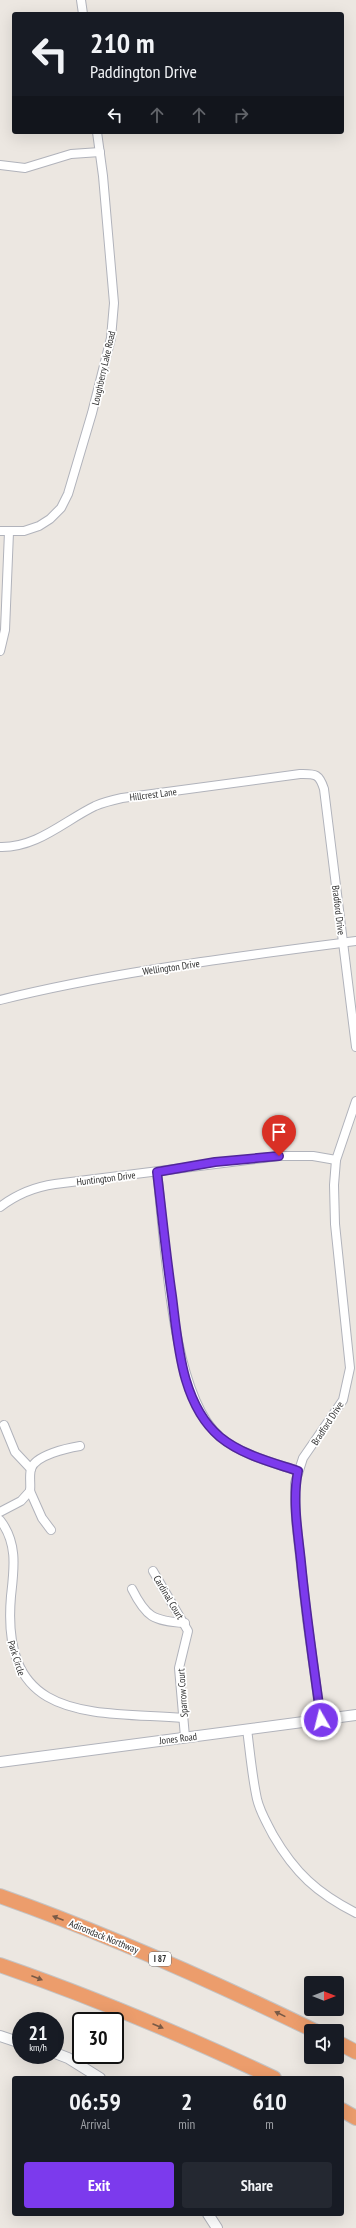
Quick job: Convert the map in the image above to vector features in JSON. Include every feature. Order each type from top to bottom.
[{"type":"highway","name":"Adirondack Northway","points":[[0,1896],[120,1941],[228,1988],[304,2026]]},
{"type":"highway","points":[[0,1965],[114,2008],[218,2052],[270,2076]]},
{"type":"highway","points":[[344,2046],[356,2052]]},
{"type":"highway","points":[[344,2111],[356,2118]]},
{"type":"street","points":[[81,0],[83,12]]},
{"type":"street","name":"Loughberry Lake Road","points":[[0,531],[9,532],[39,526],[50,519],[61,508],[68,494],[92,413],[111,338],[114,303],[97,134]]},
{"type":"street","points":[[0,165],[25,168],[71,154],[100,152]]},
{"type":"street","points":[[0,651],[5,630],[9,532]]},
{"type":"street","name":"Hillcrest Lane","points":[[0,847],[32,842],[95,806],[122,798],[300,774],[316,775]]},
{"type":"street","name":"Bradford Drive","points":[[316,775],[321,778],[324,789],[356,1047]]},
{"type":"street","name":"Wellington Drive","points":[[0,1000],[63,984],[111,976],[356,942]]},
{"type":"street","name":"Bradford Drive","points":[[321,1720],[307,1619],[295,1498],[298,1471],[303,1458],[343,1400],[350,1368],[335,1224],[334,1184],[336,1160],[356,1101]]},
{"type":"street","name":"Huntington Drive","points":[[0,1207],[36,1187],[157,1172],[215,1162],[279,1156],[313,1156],[336,1160]]},
{"type":"street","points":[[157,1172],[178,1342],[185,1376],[195,1402],[212,1429],[237,1448],[260,1459],[298,1471]]},
{"type":"street","points":[[4,1425],[15,1452],[31,1469]]},
{"type":"street","points":[[51,1530],[42,1518],[30,1491],[31,1469],[36,1461],[61,1450],[80,1446]]},
{"type":"street","points":[[0,1512],[21,1501],[30,1491]]},
{"type":"street","name":"Park Circle","points":[[0,1520],[6,1530],[13,1548],[15,1566],[8,1619],[12,1651],[21,1675],[31,1688],[46,1699],[60,1706],[87,1711],[183,1718]]},
{"type":"street","name":"Cardinal Court","points":[[154,1571],[184,1623]]},
{"type":"street","points":[[132,1589],[140,1605],[149,1615],[158,1620],[184,1623]]},
{"type":"street","name":"Sparrow Court","points":[[184,1623],[188,1637],[179,1668],[185,1737]]},
{"type":"street","name":"Jones Road","points":[[0,1762],[356,1715]]},
{"type":"street","points":[[247,1729],[257,1800],[263,1815],[286,1857],[311,1886],[336,1903],[356,1913]]},
{"type":"street","points":[[0,2036],[12,2040]]},
{"type":"street","points":[[64,2057],[97,2076]]},
{"type":"street","points":[[209,2216],[217,2228]]},
{"type":"route","points":[[279,1156],[215,1162],[157,1172],[168,1274],[178,1342],[185,1376],[195,1402],[206,1421],[220,1437],[237,1448],[260,1459],[298,1471],[295,1483],[296,1520],[307,1619],[321,1720]]}]
